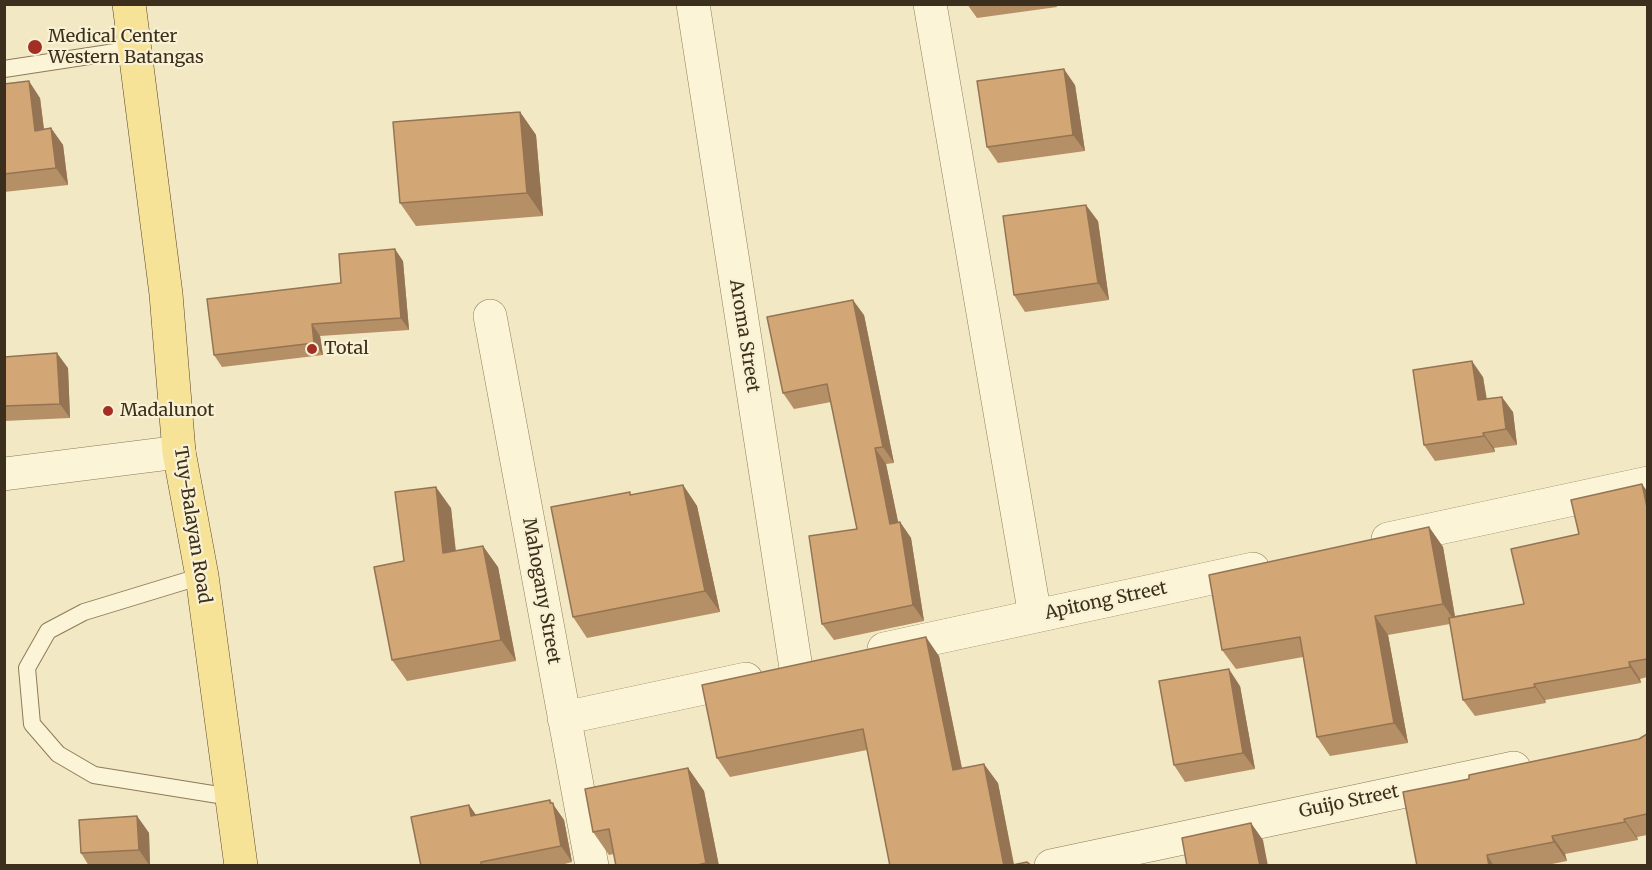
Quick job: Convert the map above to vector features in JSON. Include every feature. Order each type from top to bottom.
[{"type":"main road","name":"Tuy-Balayan Road","points":[[129,4],[166,294],[179,452],[202,576],[241,866]]},
{"type":"street","name":"Aroma Street","points":[[693,4],[796,668]]},
{"type":"street","points":[[930,4],[1035,616]]},
{"type":"street","name":"Mahogany Street","points":[[490,316],[591,866]]},
{"type":"street","points":[[4,474],[179,452]]},
{"type":"street","points":[[1359,546],[1647,483]]},
{"type":"street","name":"Apitong Street","points":[[564,718],[1278,563]]},
{"type":"street","name":"Guijo Street","points":[[1051,866],[1542,762]]},
{"type":"lane","points":[[4,69],[135,49]]},
{"type":"lane","points":[[202,576],[84,612],[48,631],[27,668],[32,724],[58,754],[94,775],[231,797]]},
{"type":"building","points":[[1064,69],[1073,135],[987,147],[977,81]]},
{"type":"building","points":[[29,81],[35,131],[51,128],[56,168],[4,174],[4,84]]},
{"type":"building","points":[[520,112],[527,193],[400,203],[393,122]]},
{"type":"building","points":[[1086,205],[1098,283],[1014,295],[1003,216]]},
{"type":"building","points":[[395,249],[401,318],[312,324],[314,343],[214,355],[207,299],[341,283],[339,254]]},
{"type":"building","points":[[853,300],[883,447],[875,448],[890,524],[900,522],[913,605],[822,624],[809,536],[857,529],[827,384],[783,393],[767,317]]},
{"type":"building","points":[[57,353],[60,404],[4,406],[4,357]]},
{"type":"building","points":[[1472,361],[1478,400],[1502,397],[1506,429],[1483,433],[1484,436],[1424,445],[1413,370]]},
{"type":"building","points":[[1642,484],[1647,507],[1647,659],[1629,662],[1630,667],[1534,684],[1535,687],[1463,700],[1449,618],[1524,604],[1511,549],[1579,534],[1571,500]]},
{"type":"building","points":[[683,485],[705,591],[573,617],[551,507],[630,492],[630,495]]},
{"type":"building","points":[[436,487],[443,553],[483,546],[501,640],[392,660],[374,567],[404,561],[395,492]]},
{"type":"building","points":[[1429,527],[1443,604],[1375,616],[1394,723],[1317,737],[1300,637],[1222,650],[1209,575]]},
{"type":"building","points":[[926,637],[953,770],[984,764],[1004,866],[890,866],[863,729],[717,758],[702,685]]},
{"type":"building","points":[[1229,669],[1243,753],[1174,765],[1159,681]]},
{"type":"building","points":[[1647,734],[1647,814],[1624,819],[1625,822],[1552,836],[1554,842],[1487,855],[1489,866],[1417,866],[1403,792],[1469,779],[1469,775],[1639,739]]},
{"type":"building","points":[[688,768],[706,863],[693,866],[616,866],[609,829],[593,832],[585,789]]},
{"type":"building","points":[[550,800],[550,803],[553,803],[561,846],[481,862],[481,866],[421,866],[411,817],[469,805],[471,816]]},
{"type":"building","points":[[137,816],[139,850],[81,853],[79,820]]},
{"type":"building","points":[[1251,823],[1260,866],[1187,866],[1182,838]]},
{"type":"building","points":[[1027,862],[1032,866],[1008,866]]},
{"type":"place","name":"Medical Center Western Batangas","points":[[35,47]]},
{"type":"place","name":"Total","points":[[312,349]]},
{"type":"place","name":"Madalunot","points":[[108,411]]}]
